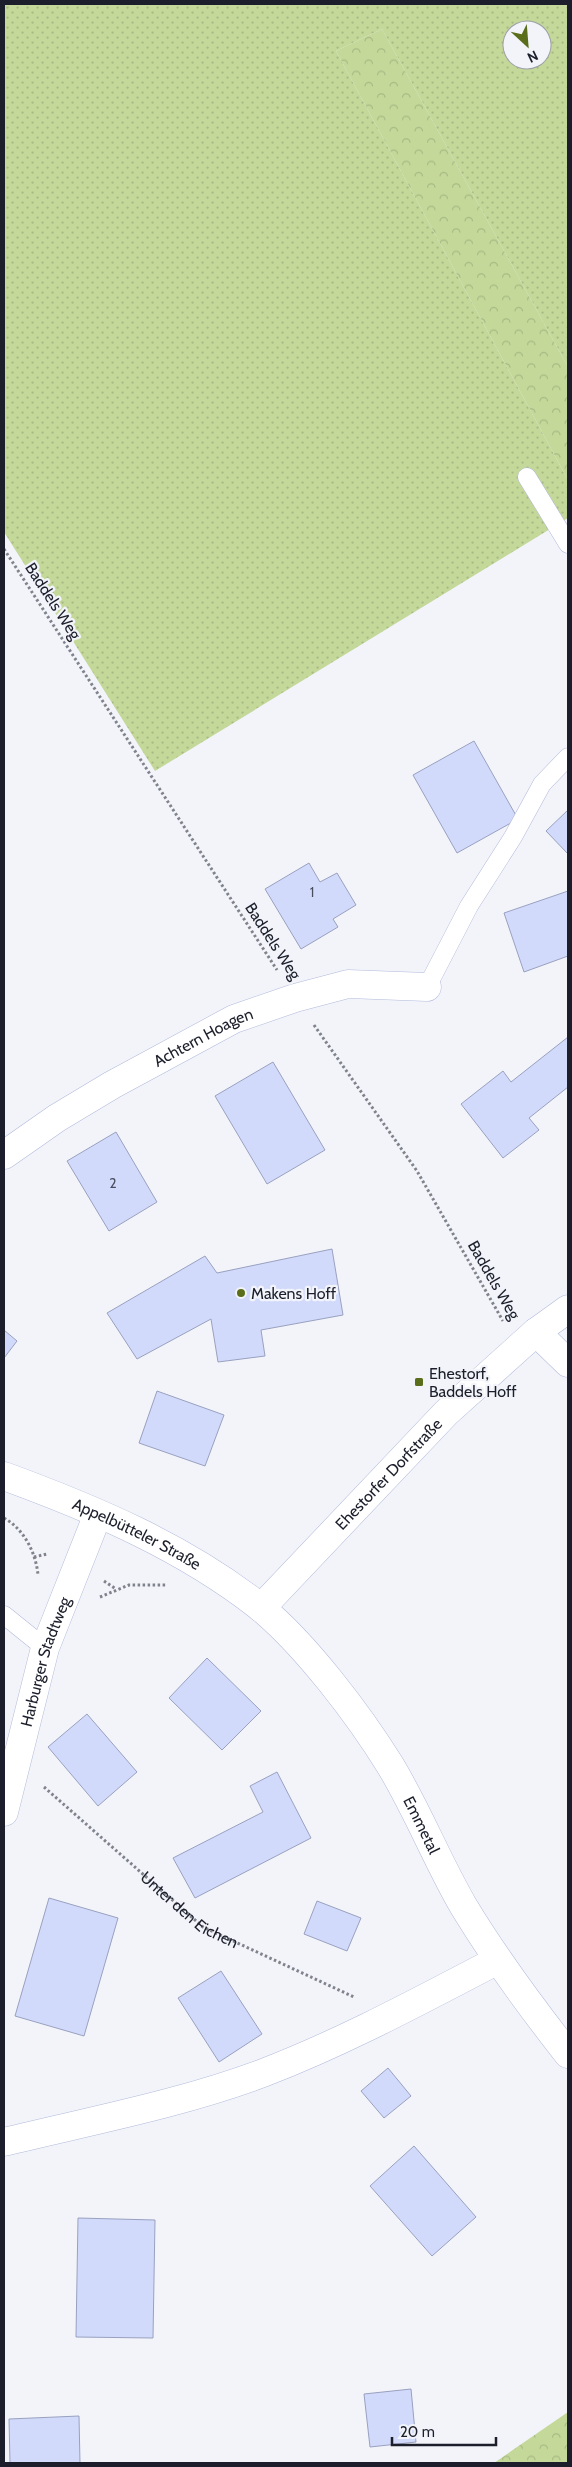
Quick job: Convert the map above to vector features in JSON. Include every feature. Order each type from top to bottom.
[{"type":"street","name":"Achtern Hoagen","points":[[4,1155],[56,1118],[112,1084],[234,1018],[295,998],[348,984],[428,987]]},
{"type":"street","name":"Ehestorfer Dorfstraße","points":[[261,1608],[446,1414],[527,1340],[568,1310]]},
{"type":"street","points":[[527,1340],[568,1363]]},
{"type":"street","name":"Appelbütteler Straße","points":[[4,1476],[149,1537],[209,1571],[261,1608]]},
{"type":"street","name":"Harburger Stadtweg","points":[[4,1812],[15,1761],[45,1648],[98,1514]]},
{"type":"street","name":"Emmetal","points":[[261,1608],[304,1650],[352,1710],[390,1766],[464,1906],[498,1960],[568,2054]]},
{"type":"street","points":[[4,2142],[209,2091],[264,2073],[393,2016],[498,1960]]},
{"type":"lane","points":[[528,477],[568,544]]},
{"type":"lane","points":[[428,987],[469,906],[513,837],[542,784],[568,757]]},
{"type":"lane","points":[[4,1616],[45,1648]]},
{"type":"path","name":"Baddels Weg","points":[[4,548],[295,998],[417,1170],[527,1340]]},
{"type":"path","points":[[4,1518],[20,1531],[28,1544],[34,1557],[38,1578]]},
{"type":"path","points":[[94,1602],[108,1593],[129,1586],[146,1584],[169,1585]]},
{"type":"path","name":"Unter den Eichen","points":[[15,1761],[203,1928],[393,2016]]},
{"type":"green space","points":[[4,4],[568,4],[568,367],[382,29],[336,51],[568,480],[568,518],[155,771],[4,532]]},
{"type":"green space","points":[[382,29],[568,367],[568,480],[336,51]]},
{"type":"green space","points":[[568,2412],[568,2463],[494,2463]]},
{"type":"building","points":[[474,741],[518,819],[457,853],[413,775]]},
{"type":"building","points":[[568,810],[568,854],[546,831]]},
{"type":"building","points":[[309,863],[320,882],[337,873],[356,905],[333,919],[338,927],[301,949],[265,889]]},
{"type":"building","points":[[568,891],[568,956],[524,972],[504,913]]},
{"type":"building","points":[[568,1037],[568,1087],[529,1118],[539,1130],[503,1158],[461,1104],[503,1071],[511,1082]]},
{"type":"building","points":[[273,1062],[325,1150],[267,1184],[215,1096]]},
{"type":"building","points":[[116,1132],[157,1202],[109,1231],[67,1161]]},
{"type":"building","name":"Makens Hoff","points":[[332,1249],[343,1315],[261,1330],[265,1356],[218,1362],[211,1319],[137,1359],[107,1313],[205,1256],[217,1273]]},
{"type":"building","points":[[4,1330],[17,1341],[4,1358]]},
{"type":"building","points":[[157,1391],[224,1415],[205,1466],[139,1443]]},
{"type":"building","points":[[207,1658],[261,1711],[222,1750],[169,1698]]},
{"type":"building","points":[[87,1714],[137,1772],[98,1806],[48,1747]]},
{"type":"building","points":[[277,1772],[311,1838],[195,1898],[173,1858],[263,1812],[250,1786]]},
{"type":"building","points":[[49,1898],[118,1918],[84,2036],[15,2016]]},
{"type":"building","points":[[317,1901],[361,1918],[347,1951],[304,1934]]},
{"type":"building","points":[[221,1971],[262,2034],[219,2062],[178,1998]]},
{"type":"building","points":[[388,2068],[411,2096],[384,2118],[361,2091]]},
{"type":"building","points":[[414,2146],[476,2217],[432,2256],[370,2186]]},
{"type":"building","points":[[78,2218],[155,2220],[153,2338],[76,2337]]},
{"type":"building","points":[[411,2389],[416,2442],[370,2447],[364,2394]]},
{"type":"building","points":[[79,2416],[80,2463],[10,2463],[9,2419]]},
{"type":"place","name":"Makens Hoff","points":[[241,1293]]},
{"type":"place","name":"Ehestorf, Baddels Hoff","points":[[419,1382]]}]
